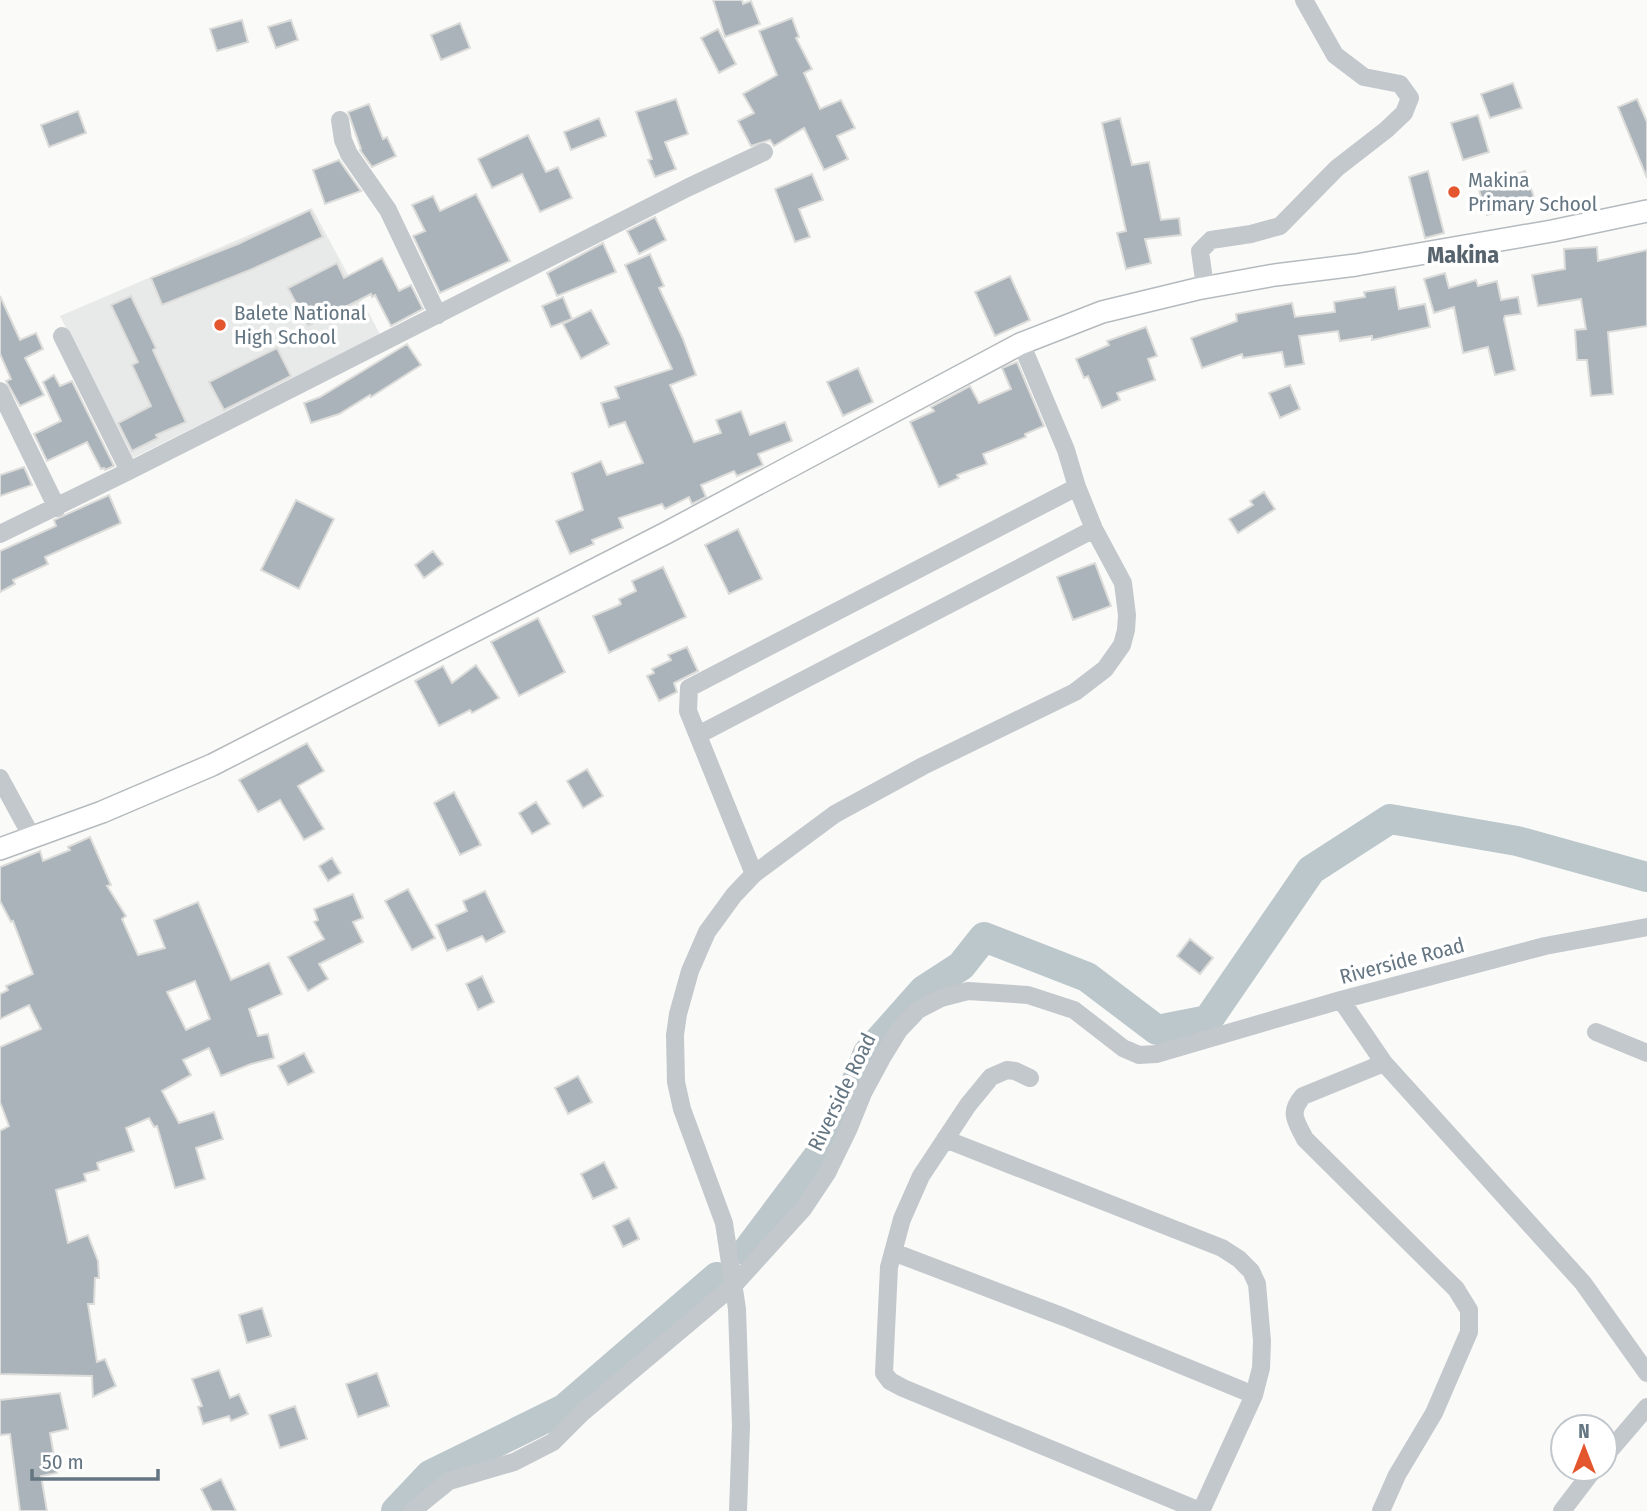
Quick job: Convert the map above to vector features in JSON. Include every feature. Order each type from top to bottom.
[{"type":"main road","points":[[0,849],[127,803],[212,765],[666,533],[1021,343],[1102,312],[1205,287],[1383,261],[1647,211]]},
{"type":"street","points":[[1205,287],[1200,251],[1211,240],[1280,226],[1337,168],[1404,113],[1410,98],[1400,84],[1364,77],[1335,55],[1304,0]]},
{"type":"street","points":[[340,120],[343,140],[349,154],[387,210],[438,315]]},
{"type":"street","points":[[0,534],[57,508],[689,187],[764,152]]},
{"type":"street","points":[[62,336],[129,471]]},
{"type":"street","points":[[738,1511],[741,1426],[737,1309],[724,1223],[682,1109],[677,1082],[675,1035],[684,987],[707,932],[734,895],[754,874],[835,814],[923,766],[1075,692],[1105,669],[1122,645],[1126,630],[1123,583],[1094,529],[1066,450],[1021,343]]},
{"type":"street","points":[[0,391],[57,508]]},
{"type":"street","points":[[754,874],[688,711],[689,688],[1077,487]]},
{"type":"street","points":[[698,734],[1094,529]]},
{"type":"street","points":[[0,778],[32,837]]},
{"type":"street","name":"Riverside Road","points":[[412,1511],[449,1481],[514,1462],[553,1442],[583,1412],[734,1285],[803,1209],[827,1173],[863,1093],[899,1030],[918,1010],[941,998],[968,991],[1028,995],[1074,1010],[1114,1042],[1139,1055],[1156,1054],[1341,1000],[1545,946],[1647,927]]},
{"type":"street","points":[[1341,1000],[1384,1063],[1583,1283],[1647,1373]]},
{"type":"street","points":[[1595,1032],[1647,1053]]},
{"type":"street","points":[[1381,1511],[1396,1475],[1434,1413],[1469,1332],[1469,1310],[1456,1289],[1305,1139],[1293,1115],[1295,1105],[1303,1096],[1384,1063]]},
{"type":"street","points":[[945,1139],[1222,1248],[1239,1258],[1251,1271],[1260,1297],[1261,1368],[1254,1395],[1201,1511],[890,1381],[884,1373],[889,1267],[902,1219],[921,1175],[945,1139],[968,1105],[991,1077],[1007,1070],[1030,1078]]},
{"type":"street","points":[[893,1252],[1064,1317],[1254,1395]]},
{"type":"street","points":[[1619,1440],[1647,1407]]},
{"type":"street","points":[[1562,1511],[1583,1483]]},
{"type":"shaded area","name":"Balete National High School","points":[[312,208],[380,334],[133,458],[60,316]]},
{"type":"building","points":[[713,0],[742,0],[743,4],[751,1],[760,24],[725,37]]},
{"type":"building","points":[[792,18],[799,37],[796,38],[812,69],[804,73],[820,109],[841,100],[855,128],[837,136],[848,159],[824,170],[804,128],[774,146],[770,140],[751,146],[738,121],[754,113],[743,94],[777,75],[759,31]]},
{"type":"building","points":[[242,20],[248,42],[217,51],[210,29]]},
{"type":"building","points":[[291,20],[298,40],[276,48],[268,27]]},
{"type":"building","points":[[460,23],[470,48],[441,60],[431,35]]},
{"type":"building","points":[[718,29],[736,64],[719,73],[701,38]]},
{"type":"building","points":[[1513,83],[1522,108],[1490,118],[1481,94]]},
{"type":"building","points":[[676,99],[688,134],[665,142],[676,169],[655,177],[648,160],[652,159],[636,112]]},
{"type":"building","points":[[1637,99],[1647,122],[1647,178],[1618,107]]},
{"type":"building","points":[[369,104],[383,139],[387,137],[396,156],[372,167],[360,150],[348,112]]},
{"type":"building","points":[[78,111],[86,133],[49,147],[41,125]]},
{"type":"building","points":[[1478,115],[1489,152],[1463,160],[1451,123]]},
{"type":"building","points":[[599,118],[606,136],[571,150],[564,132]]},
{"type":"building","points":[[1120,118],[1132,165],[1149,162],[1161,220],[1179,218],[1181,235],[1145,239],[1151,263],[1126,269],[1117,233],[1126,231],[1102,123]]},
{"type":"building","points":[[528,135],[546,172],[558,167],[572,198],[540,212],[522,174],[492,188],[478,159]]},
{"type":"building","points":[[339,160],[361,191],[325,204],[313,170]]},
{"type":"building","points":[[1428,171],[1444,233],[1425,238],[1409,177]]},
{"type":"building","points":[[1525,171],[1535,200],[1487,215],[1478,187]]},
{"type":"building","points":[[812,174],[823,200],[799,209],[810,237],[795,242],[775,189]]},
{"type":"building","points":[[476,194],[510,261],[440,293],[413,236],[425,231],[412,205],[433,196],[440,211]]},
{"type":"building","points":[[310,210],[323,237],[162,305],[151,278],[238,244]]},
{"type":"building","points":[[655,217],[666,240],[639,254],[627,231]]},
{"type":"building","points":[[603,243],[616,272],[557,296],[547,273]]},
{"type":"building","points":[[1597,247],[1598,261],[1647,250],[1647,326],[1608,332],[1613,394],[1591,396],[1587,360],[1577,360],[1575,330],[1586,329],[1581,299],[1538,306],[1532,275],[1565,269],[1564,249]]},
{"type":"building","points":[[650,254],[664,286],[659,288],[683,339],[696,375],[670,385],[694,442],[721,433],[716,420],[741,411],[750,435],[785,422],[792,441],[758,454],[763,465],[737,476],[734,471],[701,485],[706,497],[692,504],[689,497],[665,509],[662,504],[619,518],[623,528],[592,540],[594,544],[570,554],[556,521],[583,510],[572,473],[601,461],[607,475],[643,463],[625,422],[609,427],[601,403],[619,398],[615,387],[672,369],[625,265]]},
{"type":"building","points":[[382,258],[399,291],[411,285],[423,309],[391,326],[375,295],[372,297],[371,294],[308,326],[288,288],[337,263],[344,278]]},
{"type":"building","points":[[1445,273],[1449,288],[1476,280],[1478,286],[1497,281],[1501,300],[1518,297],[1521,314],[1505,316],[1504,319],[1515,370],[1495,375],[1488,347],[1463,353],[1454,307],[1434,313],[1424,279]]},
{"type":"building","points":[[1010,276],[1030,320],[995,336],[975,292]]},
{"type":"building","points":[[1395,287],[1399,309],[1425,304],[1430,327],[1372,340],[1372,336],[1340,341],[1338,331],[1299,336],[1304,364],[1285,367],[1282,352],[1243,358],[1242,354],[1202,368],[1191,338],[1237,321],[1236,314],[1292,303],[1295,317],[1335,312],[1334,302],[1365,297],[1364,292]]},
{"type":"building","points":[[0,296],[20,340],[36,333],[43,349],[25,358],[44,395],[20,406],[6,381],[11,379],[0,354]]},
{"type":"building","points":[[131,296],[156,348],[153,350],[186,422],[156,435],[158,438],[132,451],[118,423],[151,406],[132,365],[138,362],[111,305]]},
{"type":"building","points":[[563,297],[572,319],[551,327],[542,306]]},
{"type":"building","points":[[591,310],[609,344],[581,359],[563,324]]},
{"type":"building","points":[[1146,327],[1157,356],[1148,359],[1155,380],[1117,393],[1120,400],[1102,408],[1088,376],[1084,378],[1076,359],[1109,345],[1107,341]]},
{"type":"building","points":[[407,344],[421,365],[339,414],[311,423],[304,403],[320,397]]},
{"type":"building","points":[[277,348],[291,376],[224,410],[209,382]]},
{"type":"building","points":[[1017,362],[1044,426],[1025,434],[1026,437],[983,454],[987,464],[957,475],[959,478],[939,487],[910,422],[934,411],[931,407],[970,386],[979,403],[1011,389],[1002,368]]},
{"type":"building","points":[[858,368],[873,402],[843,416],[827,382]]},
{"type":"building","points":[[54,375],[60,386],[72,381],[114,466],[101,469],[87,442],[47,461],[34,434],[61,421],[43,382]]},
{"type":"building","points":[[1290,385],[1300,409],[1280,418],[1269,393]]},
{"type":"building","points":[[24,467],[32,485],[0,496],[0,475]]},
{"type":"building","points":[[1264,492],[1275,509],[1238,533],[1229,519],[1253,505],[1250,501]]},
{"type":"building","points":[[109,495],[121,523],[45,557],[48,564],[13,580],[15,584],[0,592],[0,551],[56,526],[54,520]]},
{"type":"building","points":[[296,500],[334,519],[299,589],[261,570]]},
{"type":"building","points":[[738,529],[762,579],[729,594],[705,545]]},
{"type":"building","points":[[433,551],[443,564],[424,578],[415,565]]},
{"type":"building","points":[[1095,563],[1111,606],[1073,620],[1057,577]]},
{"type":"building","points":[[663,567],[686,617],[609,653],[593,616],[621,604],[619,599],[636,591],[632,581]]},
{"type":"building","points":[[538,618],[565,672],[519,696],[491,642]]},
{"type":"building","points":[[687,647],[698,671],[674,683],[677,692],[659,701],[647,676],[654,673],[652,669],[671,660],[668,655]]},
{"type":"building","points":[[476,665],[499,698],[472,713],[470,710],[439,726],[415,681],[443,666],[452,683]]},
{"type":"building","points":[[307,743],[324,771],[298,786],[324,829],[304,840],[280,800],[258,812],[239,780]]},
{"type":"building","points":[[587,769],[603,796],[583,808],[567,781]]},
{"type":"building","points":[[454,792],[481,845],[460,855],[434,803]]},
{"type":"building","points":[[536,802],[550,824],[532,834],[519,813]]},
{"type":"building","points":[[90,837],[111,885],[107,886],[126,916],[122,919],[138,955],[165,948],[154,920],[198,902],[231,980],[269,963],[282,994],[249,1009],[258,1036],[268,1034],[274,1058],[221,1076],[209,1048],[183,1060],[191,1075],[162,1091],[179,1123],[214,1112],[223,1139],[196,1148],[205,1179],[175,1188],[157,1126],[154,1127],[149,1118],[126,1128],[134,1151],[97,1163],[99,1170],[84,1174],[86,1181],[56,1190],[68,1243],[88,1235],[98,1261],[99,1278],[95,1278],[94,1304],[88,1304],[97,1362],[105,1359],[116,1386],[93,1397],[92,1376],[0,1374],[0,1131],[9,1126],[0,1102],[0,1047],[41,1029],[29,1005],[0,1019],[0,994],[8,990],[6,986],[33,974],[13,921],[11,922],[0,901],[0,867],[40,851],[43,861],[70,850],[68,847]],"holes":[[[195,981],[210,1019],[186,1030],[167,992]]]},
{"type":"building","points":[[332,858],[341,873],[328,881],[319,866]]},
{"type":"building","points":[[408,889],[435,938],[412,950],[385,901]]},
{"type":"building","points":[[485,891],[505,932],[486,942],[482,936],[447,951],[436,925],[467,911],[463,901]]},
{"type":"building","points":[[353,894],[363,918],[353,922],[363,942],[319,964],[328,979],[308,991],[288,957],[324,939],[314,922],[318,920],[314,909]]},
{"type":"building","points":[[1190,939],[1213,958],[1200,974],[1177,956]]},
{"type":"building","points":[[482,976],[494,1002],[478,1010],[466,984]]},
{"type":"building","points":[[304,1053],[314,1072],[288,1085],[278,1066]]},
{"type":"building","points":[[578,1076],[592,1102],[568,1114],[555,1088]]},
{"type":"building","points":[[604,1162],[617,1188],[593,1199],[581,1174]]},
{"type":"building","points":[[629,1218],[639,1239],[623,1247],[613,1226]]},
{"type":"building","points":[[262,1308],[271,1336],[247,1343],[239,1315]]},
{"type":"building","points":[[219,1370],[230,1398],[239,1394],[248,1414],[231,1421],[229,1416],[203,1424],[198,1407],[202,1406],[192,1379]]},
{"type":"building","points":[[377,1373],[389,1406],[358,1417],[346,1384]]},
{"type":"building","points":[[60,1393],[68,1429],[50,1433],[57,1473],[41,1476],[47,1511],[20,1511],[10,1434],[0,1435],[0,1400]]},
{"type":"building","points":[[295,1406],[307,1439],[280,1448],[269,1415]]},
{"type":"building","points":[[221,1479],[236,1511],[212,1511],[201,1489]]},
{"type":"waterway","points":[[747,1251],[835,1134],[868,1053],[924,990],[961,966],[984,937],[1087,977],[1157,1030],[1208,1020],[1311,870],[1390,819],[1517,841],[1647,877]]},
{"type":"waterway","points":[[396,1511],[430,1475],[564,1409],[717,1277]]},
{"type":"place","name":"Makina Primary School","points":[[1454,192]]},
{"type":"place","name":"Balete National High School","points":[[220,325]]},
{"type":"district","name":"Makina","points":[[1463,255]]}]
